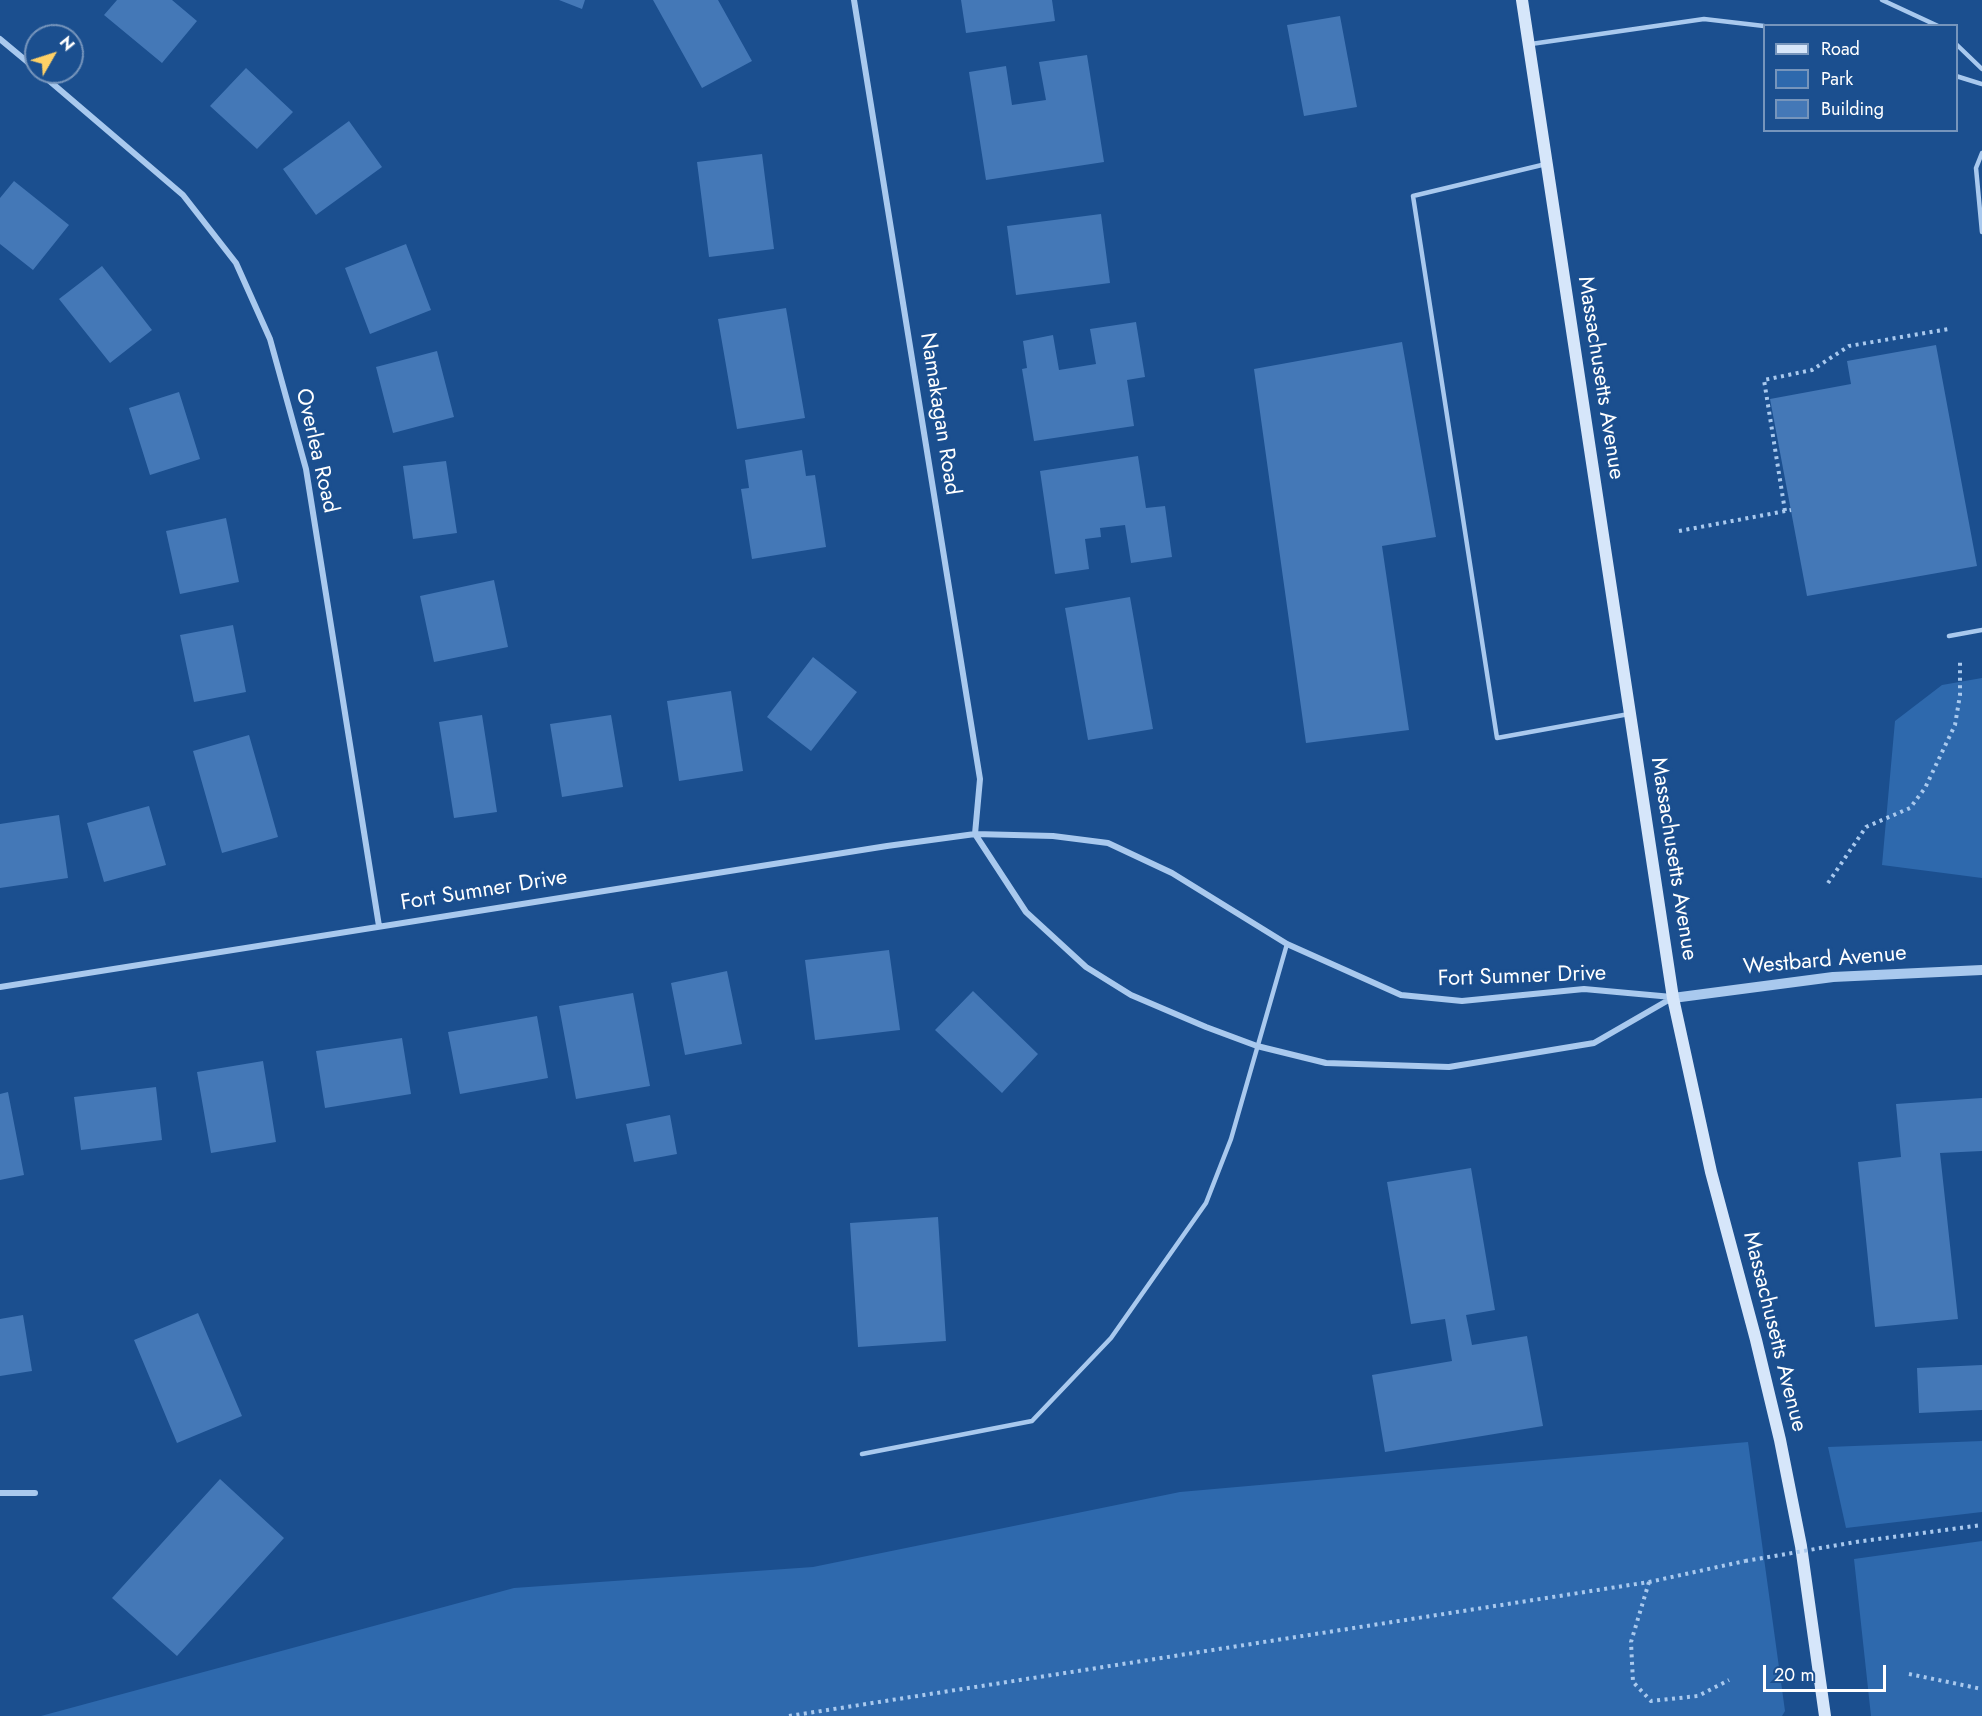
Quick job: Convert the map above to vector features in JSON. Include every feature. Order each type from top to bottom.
[{"type":"main road","name":"Massachusetts Avenue","points":[[1522,0],[1673,998],[1711,1172],[1780,1440],[1801,1546],[1825,1716]]},
{"type":"street","name":"Namakagan Road","points":[[854,0],[980,778],[975,834]]},
{"type":"street","name":"Overlea Road","points":[[0,39],[24,59]]},
{"type":"street","name":"Overlea Road","points":[[53,84],[183,195],[236,262],[270,339],[306,469],[379,926]]},
{"type":"street","name":"Fort Sumner Drive","points":[[0,987],[975,834],[1053,836],[1108,843],[1172,873],[1287,944],[1401,995],[1462,1001],[1584,989],[1673,998]]},
{"type":"street","points":[[975,834],[1026,912],[1086,967],[1131,995],[1257,1046],[1326,1063],[1449,1067],[1594,1043],[1673,998]]},
{"type":"street","name":"Westbard Avenue","points":[[1673,998],[1833,976],[1982,970]]},
{"type":"street","points":[[0,1493],[35,1493]]},
{"type":"lane","points":[[1882,0],[1934,24]]},
{"type":"lane","points":[[1528,45],[1704,19],[1763,26]]},
{"type":"lane","points":[[1958,46],[1982,69]]},
{"type":"lane","points":[[1958,77],[1982,84]]},
{"type":"lane","points":[[1982,153],[1976,168],[1982,232]]},
{"type":"lane","points":[[1546,164],[1413,196],[1497,738],[1630,713]]},
{"type":"lane","points":[[1949,636],[1982,630]]},
{"type":"lane","points":[[862,1454],[1032,1421],[1111,1338],[1206,1203],[1231,1139],[1287,944]]},
{"type":"path","points":[[1678,531],[1788,511],[1764,380],[1812,370],[1849,346],[1949,329]]},
{"type":"path","points":[[1828,883],[1866,826],[1910,808],[1925,788],[1955,725],[1960,695],[1960,634]]},
{"type":"path","points":[[789,1716],[1648,1582],[1745,1561],[1856,1542],[1982,1525]]},
{"type":"path","points":[[1648,1582],[1631,1642],[1633,1682],[1651,1701],[1698,1696],[1729,1680]]},
{"type":"path","points":[[1909,1674],[1982,1689]]},
{"type":"green space","points":[[1982,678],[1982,878],[1882,865],[1895,721],[1942,685]]},
{"type":"green space","points":[[1982,1441],[1982,1512],[1846,1528],[1828,1447]]},
{"type":"green space","points":[[1748,1442],[1785,1711],[1782,1716],[41,1716],[514,1588],[813,1567],[1180,1492]]},
{"type":"green space","points":[[1982,1541],[1982,1716],[1871,1716],[1854,1559]]},
{"type":"building","points":[[117,0],[172,0],[197,21],[162,63],[104,15]]},
{"type":"building","points":[[559,0],[585,0],[582,9]]},
{"type":"building","points":[[653,0],[718,0],[752,61],[702,88]]},
{"type":"building","points":[[961,0],[1052,0],[1055,21],[966,33]]},
{"type":"building","points":[[1340,16],[1357,107],[1304,116],[1287,25]]},
{"type":"building","points":[[1087,55],[1104,162],[986,180],[969,72],[1006,66],[1012,105],[1046,100],[1039,62]]},
{"type":"building","points":[[246,68],[293,112],[257,149],[210,106]]},
{"type":"building","points":[[349,121],[382,167],[316,215],[283,169]]},
{"type":"building","points":[[762,154],[774,249],[709,257],[697,162]]},
{"type":"building","points":[[14,181],[69,225],[33,270],[0,244],[0,198]]},
{"type":"building","points":[[1101,214],[1110,283],[1016,295],[1007,226]]},
{"type":"building","points":[[406,244],[431,310],[370,334],[345,268]]},
{"type":"building","points":[[102,266],[152,330],[110,363],[59,299]]},
{"type":"building","points":[[786,308],[805,418],[737,429],[718,319]]},
{"type":"building","points":[[1136,322],[1145,377],[1127,380],[1134,426],[1034,441],[1022,369],[1027,368],[1023,341],[1053,335],[1059,370],[1096,364],[1090,329]]},
{"type":"building","points":[[1402,342],[1436,537],[1382,546],[1409,730],[1306,743],[1254,369]]},
{"type":"building","points":[[1936,345],[1977,566],[1807,596],[1770,399],[1851,384],[1847,361]]},
{"type":"building","points":[[437,351],[454,417],[393,433],[376,367]]},
{"type":"building","points":[[179,392],[200,459],[150,475],[129,408]]},
{"type":"building","points":[[802,450],[806,476],[815,475],[826,547],[752,559],[741,489],[749,488],[745,460]]},
{"type":"building","points":[[1138,456],[1146,508],[1165,506],[1172,557],[1131,563],[1125,525],[1100,528],[1101,537],[1085,539],[1089,569],[1055,574],[1040,471]]},
{"type":"building","points":[[446,461],[457,533],[413,539],[403,466]]},
{"type":"building","points":[[226,518],[239,582],[180,594],[166,531]]},
{"type":"building","points":[[494,580],[508,647],[434,662],[420,596]]},
{"type":"building","points":[[1130,597],[1153,729],[1088,740],[1065,608]]},
{"type":"building","points":[[233,625],[246,692],[194,702],[180,635]]},
{"type":"building","points":[[813,657],[857,692],[811,751],[767,717]]},
{"type":"building","points":[[731,691],[743,771],[679,781],[667,701]]},
{"type":"building","points":[[482,715],[497,812],[454,818],[439,722]]},
{"type":"building","points":[[611,715],[623,787],[562,797],[550,724]]},
{"type":"building","points":[[249,735],[278,837],[222,853],[193,751]]},
{"type":"building","points":[[149,806],[166,865],[104,882],[87,823]]},
{"type":"building","points":[[59,815],[68,878],[0,888],[0,824]]},
{"type":"building","points":[[889,950],[900,1030],[815,1040],[805,960]]},
{"type":"building","points":[[727,971],[742,1044],[685,1055],[671,983]]},
{"type":"building","points":[[973,991],[1038,1054],[1002,1093],[935,1030]]},
{"type":"building","points":[[633,993],[650,1086],[576,1099],[559,1006]]},
{"type":"building","points":[[537,1016],[548,1078],[460,1094],[448,1032]]},
{"type":"building","points":[[402,1038],[411,1094],[325,1108],[316,1051]]},
{"type":"building","points":[[263,1061],[276,1142],[211,1153],[197,1072]]},
{"type":"building","points":[[156,1087],[162,1140],[81,1150],[74,1097]]},
{"type":"building","points":[[8,1092],[24,1175],[0,1180],[0,1094]]},
{"type":"building","points":[[1982,1098],[1982,1151],[1940,1153],[1958,1319],[1875,1327],[1858,1162],[1901,1157],[1896,1104]]},
{"type":"building","points":[[670,1115],[677,1154],[634,1162],[626,1124]]},
{"type":"building","points":[[1471,1168],[1495,1310],[1466,1315],[1472,1345],[1527,1336],[1543,1426],[1385,1452],[1372,1375],[1452,1361],[1445,1319],[1411,1324],[1387,1182]]},
{"type":"building","points":[[938,1217],[946,1341],[858,1347],[850,1223]]},
{"type":"building","points":[[198,1313],[242,1416],[177,1443],[134,1340]]},
{"type":"building","points":[[23,1315],[32,1371],[0,1376],[0,1319]]},
{"type":"building","points":[[1982,1365],[1982,1410],[1919,1413],[1917,1368]]},
{"type":"building","points":[[220,1479],[284,1538],[177,1656],[112,1598]]}]
